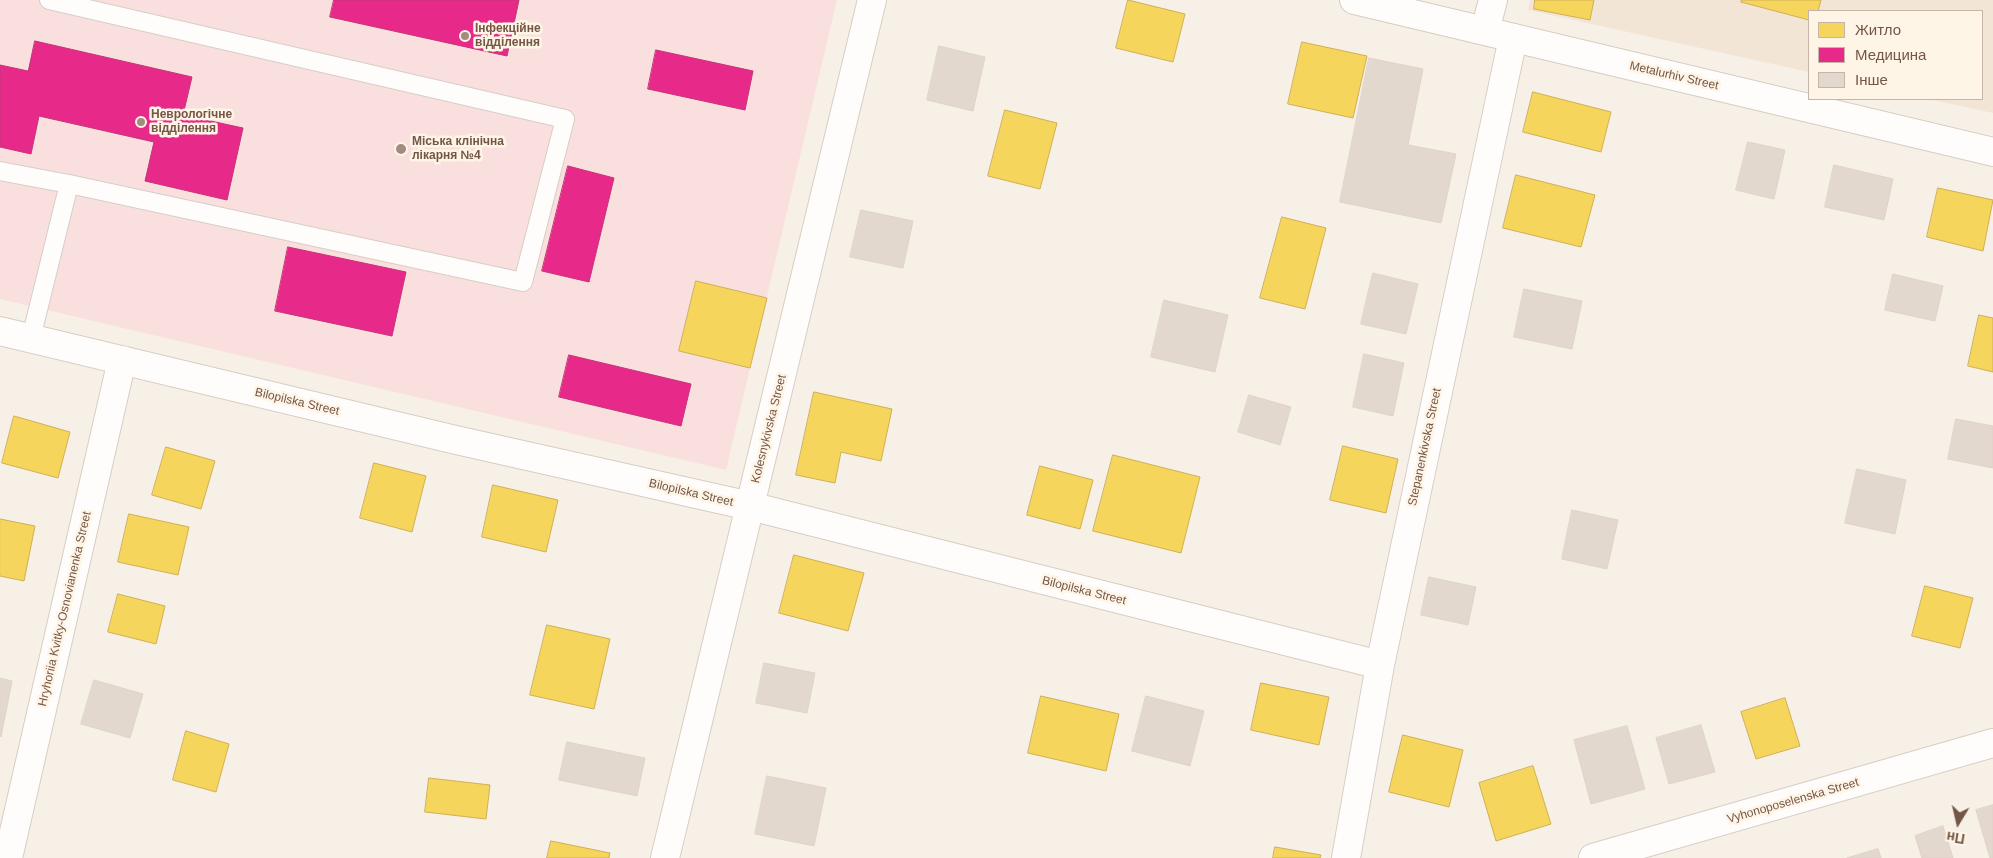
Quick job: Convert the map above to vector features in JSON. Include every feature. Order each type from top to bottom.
[{"type":"street","name":"Kolesnykivska Street","points":[[665,858],[872,0]]},
{"type":"street","name":"Metalurhiv Street","points":[[1354,0],[1993,152]]},
{"type":"street","points":[[1485,31],[1493,0]]},
{"type":"street","name":"Stepanenkivska Street","points":[[1346,858],[1380,665],[1513,38]]},
{"type":"street","name":"Bilopilska Street","points":[[0,331],[466,442],[750,506],[1380,665]]},
{"type":"street","name":"Hryhoriia Kvitky-Osnovianenka Street","points":[[8,858],[122,360]]},
{"type":"street","name":"Vyhonoposelenska Street","points":[[1593,858],[1993,743]]},
{"type":"lane","points":[[0,171],[69,184],[523,282],[565,119],[49,0]]},
{"type":"lane","points":[[31,338],[69,184]]},
{"type":"shaded area","name":"Міська клінічна лікарня №4","points":[[0,0],[837,0],[726,470],[0,299]]},
{"type":"shaded area","points":[[1530,0],[1993,0],[1993,113],[1933,100],[1983,100],[1983,10],[1808,10],[1808,72],[1528,10]]},
{"type":"building: Житло","points":[[1128,0],[1185,14],[1173,62],[1116,48]]},
{"type":"building: Житло","points":[[1535,0],[1594,0],[1590,20],[1534,9]]},
{"type":"building: Житло","points":[[1742,0],[1821,0],[1818,10],[1808,10],[1808,20],[1741,2]]},
{"type":"building: Житло","points":[[1302,42],[1367,56],[1353,118],[1288,104]]},
{"type":"building: Житло","points":[[1533,92],[1611,112],[1601,152],[1523,132]]},
{"type":"building: Житло","points":[[1005,110],[1057,123],[1040,189],[988,176]]},
{"type":"building: Житло","points":[[1516,175],[1595,195],[1581,247],[1503,228]]},
{"type":"building: Житло","points":[[1938,188],[1993,200],[1983,251],[1927,237]]},
{"type":"building: Житло","points":[[1282,217],[1326,228],[1305,309],[1260,298]]},
{"type":"building: Житло","points":[[696,281],[767,298],[750,368],[679,351]]},
{"type":"building: Житло","points":[[1979,315],[1993,318],[1993,372],[1968,366]]},
{"type":"building: Житло","points":[[814,392],[892,409],[881,461],[841,452],[835,483],[796,475]]},
{"type":"building: Житло","points":[[14,416],[70,432],[58,478],[2,463]]},
{"type":"building: Житло","points":[[1343,446],[1398,459],[1386,513],[1330,500]]},
{"type":"building: Житло","points":[[166,447],[215,461],[201,509],[152,495]]},
{"type":"building: Житло","points":[[1113,455],[1200,477],[1181,553],[1093,531]]},
{"type":"building: Житло","points":[[374,463],[426,476],[412,532],[360,518]]},
{"type":"building: Житло","points":[[1040,466],[1093,480],[1080,529],[1027,515]]},
{"type":"building: Житло","points":[[493,485],[558,500],[546,552],[482,537]]},
{"type":"building: Житло","points":[[129,514],[189,527],[178,575],[118,562]]},
{"type":"building: Житло","points":[[0,519],[35,526],[24,581],[0,576]]},
{"type":"building: Житло","points":[[794,555],[864,573],[848,631],[779,613]]},
{"type":"building: Житло","points":[[1925,586],[1973,598],[1960,648],[1912,636]]},
{"type":"building: Житло","points":[[118,594],[165,606],[156,644],[108,632]]},
{"type":"building: Житло","points":[[547,625],[610,639],[594,709],[530,695]]},
{"type":"building: Житло","points":[[1261,683],[1329,697],[1319,745],[1251,730]]},
{"type":"building: Житло","points":[[1041,696],[1119,714],[1106,771],[1028,753]]},
{"type":"building: Житло","points":[[1785,698],[1800,746],[1756,759],[1741,712]]},
{"type":"building: Житло","points":[[186,731],[229,744],[216,792],[173,780]]},
{"type":"building: Житло","points":[[1403,735],[1463,750],[1449,807],[1389,792]]},
{"type":"building: Житло","points":[[1533,766],[1551,824],[1496,841],[1479,783]]},
{"type":"building: Житло","points":[[429,778],[490,785],[486,819],[425,812]]},
{"type":"building: Житло","points":[[551,841],[610,853],[609,858],[547,858]]},
{"type":"building: Житло","points":[[1275,847],[1321,855],[1320,858],[1273,858]]},
{"type":"building: Медицина","name":"Інфекційне відділення","points":[[334,0],[519,0],[507,56],[330,17]]},
{"type":"building: Медицина","name":"Неврологічне відділення","points":[[35,41],[192,77],[183,115],[243,128],[227,200],[145,181],[154,142],[39,116],[31,154],[0,147],[0,65],[28,71]]},
{"type":"building: Медицина","points":[[656,50],[753,71],[745,110],[648,89]]},
{"type":"building: Медицина","points":[[568,166],[614,178],[589,282],[542,271]]},
{"type":"building: Медицина","points":[[288,247],[406,272],[392,336],[275,311]]},
{"type":"building: Медицина","points":[[569,355],[691,384],[681,426],[559,397]]},
{"type":"building: Інше","points":[[939,46],[985,57],[973,111],[927,100]]},
{"type":"building: Інше","points":[[1369,58],[1423,69],[1408,145],[1456,154],[1441,223],[1340,202]]},
{"type":"building: Інше","points":[[1748,142],[1785,150],[1774,199],[1736,190]]},
{"type":"building: Інше","points":[[1834,165],[1893,179],[1884,220],[1825,207]]},
{"type":"building: Інше","points":[[861,210],[913,221],[903,268],[850,257]]},
{"type":"building: Інше","points":[[1373,273],[1418,284],[1406,334],[1361,324]]},
{"type":"building: Інше","points":[[1893,274],[1943,286],[1935,321],[1885,310]]},
{"type":"building: Інше","points":[[1524,289],[1582,301],[1572,349],[1514,337]]},
{"type":"building: Інше","points":[[1164,300],[1228,315],[1215,372],[1151,357]]},
{"type":"building: Інше","points":[[1364,354],[1404,363],[1393,416],[1353,407]]},
{"type":"building: Інше","points":[[1249,395],[1291,407],[1280,445],[1238,432]]},
{"type":"building: Інше","points":[[1956,419],[1993,426],[1993,468],[1948,459]]},
{"type":"building: Інше","points":[[1857,469],[1906,480],[1895,534],[1845,523]]},
{"type":"building: Інше","points":[[1572,510],[1618,520],[1607,569],[1562,559]]},
{"type":"building: Інше","points":[[1429,577],[1476,587],[1468,625],[1421,615]]},
{"type":"building: Інше","points":[[764,663],[815,673],[807,713],[756,703]]},
{"type":"building: Інше","points":[[0,678],[12,681],[1,737],[0,736]]},
{"type":"building: Інше","points":[[94,680],[143,694],[130,738],[81,724]]},
{"type":"building: Інше","points":[[1146,696],[1204,711],[1190,766],[1132,751]]},
{"type":"building: Інше","points":[[1701,725],[1715,772],[1669,784],[1656,738]]},
{"type":"building: Інше","points":[[1627,726],[1645,789],[1591,804],[1574,740]]},
{"type":"building: Інше","points":[[567,742],[645,758],[637,796],[559,780]]},
{"type":"building: Інше","points":[[767,776],[826,788],[814,846],[755,834]]},
{"type":"building: Інше","points":[[1993,805],[1993,858],[1990,858],[1976,810]]},
{"type":"building: Інше","points":[[1943,826],[1953,858],[1922,858],[1915,836]]},
{"type":"building: Інше","points":[[1878,849],[1881,858],[1847,858]]},
{"type":"place","name":"Інфекційне відділення","points":[[465,36]]},
{"type":"place","name":"Неврологічне відділення","points":[[141,122]]},
{"type":"place","name":"Міська клінічна лікарня №4","points":[[401,149]]}]
